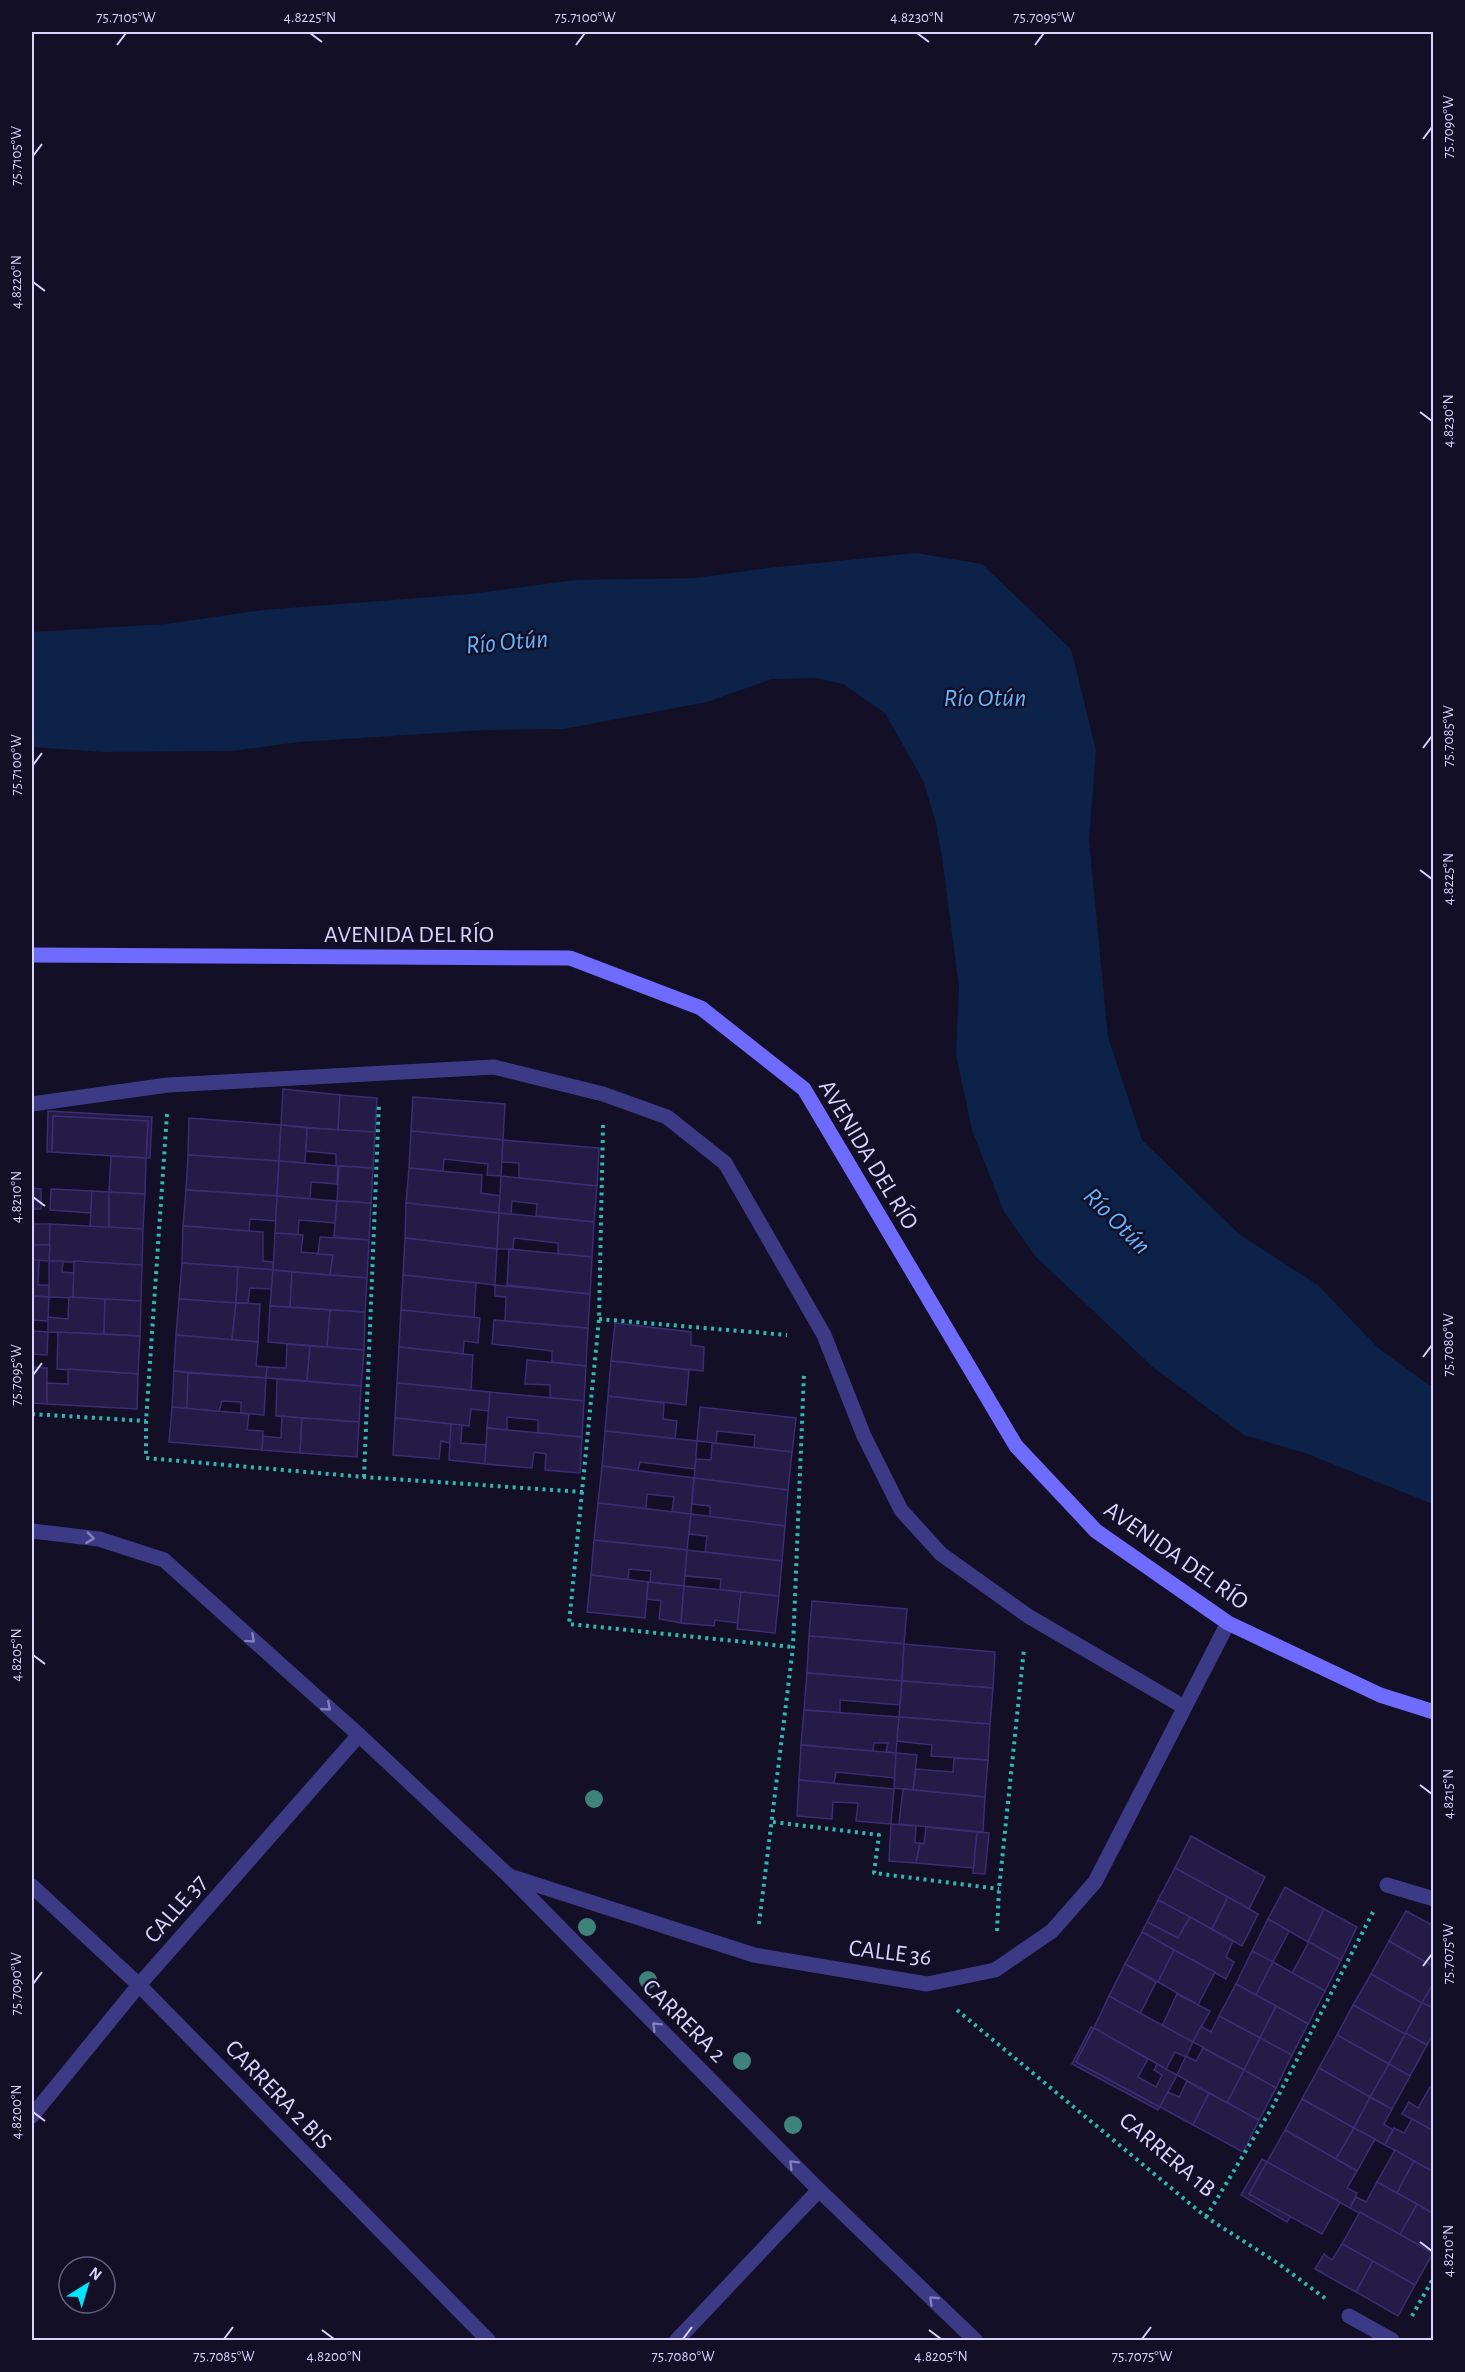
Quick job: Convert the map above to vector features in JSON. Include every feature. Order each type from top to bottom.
[{"type":"main road","name":"AVENIDA DEL RÍO","points":[[32,956],[570,958],[701,1008],[804,1089],[1016,1446],[1095,1531],[1228,1623],[1380,1695],[1434,1712]]},
{"type":"street","points":[[32,1104],[168,1085],[380,1071],[494,1067],[603,1094],[667,1117],[725,1163],[824,1335],[864,1436],[901,1510],[941,1554],[1028,1616],[1184,1707]]},
{"type":"street","name":"CARRERA 2","points":[[32,1531],[99,1539],[164,1560],[359,1735],[509,1876],[819,2190],[975,2340]]},
{"type":"street","name":"CALLE 36","points":[[509,1876],[754,1955],[927,1984],[995,1971],[1052,1931],[1095,1882],[1228,1623]]},
{"type":"street","name":"CALLE 37","points":[[32,2116],[139,1985],[359,1735]]},
{"type":"street","points":[[1387,1885],[1434,1899]]},
{"type":"street","name":"CARRERA 2 BIS","points":[[32,1886],[139,1985],[488,2340]]},
{"type":"street","points":[[677,2340],[819,2190]]},
{"type":"street","points":[[1349,2316],[1392,2340]]},
{"type":"path","points":[[364,1477],[380,1071]]},
{"type":"path","points":[[168,1085],[146,1421],[146,1458],[364,1477],[583,1492]]},
{"type":"path","points":[[603,1094],[599,1319],[569,1624],[793,1647]]},
{"type":"path","points":[[599,1319],[794,1335]]},
{"type":"path","points":[[754,1955],[773,1822],[793,1647],[804,1372]]},
{"type":"path","points":[[32,1414],[146,1421]]},
{"type":"path","points":[[995,1971],[999,1889],[1028,1616]]},
{"type":"path","points":[[773,1822],[879,1834],[874,1873],[999,1889]]},
{"type":"path","points":[[1206,2217],[1274,2106],[1387,1885]]},
{"type":"path","name":"CARRERA 1B","points":[[927,1984],[1206,2217],[1279,2264],[1349,2316]]},
{"type":"path","points":[[1409,2322],[1434,2277]]},
{"type":"water","name":"Río Otún","points":[[916,553],[982,564],[1071,649],[1096,750],[1089,840],[1108,1037],[1142,1140],[1240,1235],[1318,1285],[1378,1348],[1433,1386],[1433,1504],[1305,1453],[1244,1435],[1154,1368],[1036,1257],[1004,1212],[972,1130],[956,1054],[959,987],[942,857],[936,823],[923,780],[885,713],[843,684],[816,678],[772,679],[707,702],[564,729],[486,730],[299,742],[232,751],[102,752],[32,747],[32,632],[166,624],[263,610],[470,594],[575,580],[696,578],[768,568]]},
{"type":"building","points":[[283,1089],[340,1095],[338,1130],[281,1125]]},
{"type":"building","points":[[340,1095],[377,1098],[375,1132],[338,1130]]},
{"type":"building","points":[[413,1097],[505,1104],[503,1140],[411,1131]]},
{"type":"building","points":[[48,1111],[152,1117],[150,1158],[146,1158],[148,1121],[53,1116],[52,1152],[47,1152]]},
{"type":"building","points":[[53,1116],[148,1121],[146,1158],[52,1152]]},
{"type":"building","points":[[189,1118],[281,1125],[279,1161],[188,1155]]},
{"type":"building","points":[[281,1125],[307,1128],[305,1163],[279,1161]]},
{"type":"building","points":[[307,1128],[375,1132],[373,1168],[336,1166],[336,1154],[306,1151]]},
{"type":"building","points":[[411,1131],[503,1140],[501,1176],[487,1175],[488,1164],[444,1159],[443,1171],[409,1168]]},
{"type":"building","points":[[503,1140],[599,1148],[597,1186],[519,1178],[519,1163],[502,1162]]},
{"type":"building","points":[[188,1155],[279,1161],[277,1196],[186,1190]]},
{"type":"building","points":[[111,1156],[146,1158],[145,1194],[109,1192]]},
{"type":"building","points":[[279,1161],[338,1166],[337,1184],[311,1182],[310,1199],[277,1196]]},
{"type":"building","points":[[339,1166],[373,1168],[371,1203],[337,1201]]},
{"type":"building","points":[[409,1168],[482,1175],[481,1193],[500,1196],[499,1213],[406,1203]]},
{"type":"building","points":[[501,1176],[597,1186],[594,1222],[536,1216],[537,1204],[512,1201],[511,1214],[499,1213]]},
{"type":"building","points":[[32,1188],[41,1189],[41,1209],[33,1209],[32,1224]]},
{"type":"building","points":[[51,1189],[92,1191],[91,1213],[50,1210]]},
{"type":"building","points":[[186,1190],[277,1196],[276,1221],[250,1219],[249,1231],[183,1226]]},
{"type":"building","points":[[92,1191],[109,1192],[109,1228],[90,1227]]},
{"type":"building","points":[[109,1192],[145,1194],[143,1229],[109,1228]]},
{"type":"building","points":[[277,1196],[337,1201],[335,1223],[299,1220],[298,1235],[275,1233]]},
{"type":"building","points":[[337,1201],[371,1203],[369,1240],[334,1237]]},
{"type":"building","points":[[406,1203],[499,1213],[497,1249],[405,1238]]},
{"type":"building","points":[[499,1213],[594,1222],[592,1257],[558,1254],[558,1243],[514,1238],[513,1249],[497,1249]]},
{"type":"building","points":[[32,1224],[50,1224],[50,1245],[32,1245]]},
{"type":"building","points":[[50,1224],[143,1229],[142,1265],[49,1261]]},
{"type":"building","points":[[183,1226],[263,1232],[263,1261],[273,1262],[273,1270],[182,1263]]},
{"type":"building","points":[[275,1233],[303,1235],[301,1252],[333,1255],[330,1275],[273,1270]]},
{"type":"building","points":[[320,1237],[369,1240],[367,1278],[330,1275],[333,1255],[318,1254]]},
{"type":"building","points":[[405,1238],[497,1249],[495,1285],[403,1275]]},
{"type":"building","points":[[32,1245],[50,1245],[49,1261],[32,1260]]},
{"type":"building","points":[[509,1249],[592,1257],[590,1294],[507,1285]]},
{"type":"building","points":[[32,1260],[39,1260],[38,1285],[49,1285],[49,1297],[32,1296]]},
{"type":"building","points":[[49,1261],[63,1261],[62,1272],[74,1273],[73,1298],[49,1297]]},
{"type":"building","points":[[74,1261],[142,1265],[141,1301],[73,1298]]},
{"type":"building","points":[[182,1263],[238,1267],[236,1303],[179,1299]]},
{"type":"building","points":[[238,1267],[273,1270],[272,1289],[250,1288],[248,1303],[236,1303]]},
{"type":"building","points":[[273,1270],[292,1272],[290,1307],[270,1306]]},
{"type":"building","points":[[292,1272],[367,1278],[365,1312],[290,1307]]},
{"type":"building","points":[[403,1275],[476,1283],[474,1318],[401,1310]]},
{"type":"building","points":[[495,1285],[590,1294],[588,1328],[505,1321],[506,1297],[495,1296]]},
{"type":"building","points":[[32,1296],[49,1297],[48,1321],[32,1320]]},
{"type":"building","points":[[69,1297],[105,1299],[104,1334],[48,1332],[48,1317],[68,1319]]},
{"type":"building","points":[[105,1299],[141,1301],[140,1336],[104,1334]]},
{"type":"building","points":[[179,1299],[236,1303],[232,1340],[176,1335]]},
{"type":"building","points":[[236,1303],[260,1304],[258,1342],[232,1340]]},
{"type":"building","points":[[270,1306],[330,1310],[327,1347],[268,1342]]},
{"type":"building","points":[[330,1310],[365,1312],[364,1350],[327,1347]]},
{"type":"building","points":[[401,1310],[480,1318],[478,1343],[464,1341],[463,1354],[399,1347]]},
{"type":"building","points":[[494,1320],[588,1328],[586,1366],[552,1362],[552,1351],[492,1344]]},
{"type":"building","points":[[615,1323],[691,1332],[691,1345],[704,1347],[703,1371],[611,1361]]},
{"type":"building","points":[[32,1331],[48,1332],[47,1355],[32,1354]]},
{"type":"building","points":[[58,1332],[140,1336],[138,1374],[57,1369]]},
{"type":"building","points":[[176,1335],[258,1342],[256,1366],[267,1367],[266,1378],[174,1371]]},
{"type":"building","points":[[287,1344],[310,1346],[307,1381],[266,1378],[267,1367],[286,1368]]},
{"type":"building","points":[[310,1346],[364,1350],[361,1386],[307,1381]]},
{"type":"building","points":[[399,1347],[473,1355],[471,1390],[397,1383]]},
{"type":"building","points":[[527,1360],[586,1366],[584,1401],[550,1398],[550,1385],[525,1384]]},
{"type":"building","points":[[611,1361],[689,1370],[686,1405],[608,1396]]},
{"type":"building","points":[[32,1367],[47,1368],[47,1404],[32,1403]]},
{"type":"building","points":[[68,1369],[138,1374],[137,1409],[47,1404],[47,1383],[68,1384]]},
{"type":"building","points":[[174,1371],[188,1373],[187,1409],[172,1407]]},
{"type":"building","points":[[188,1373],[266,1378],[264,1415],[241,1413],[241,1402],[222,1401],[219,1411],[187,1409]]},
{"type":"building","points":[[277,1379],[361,1386],[359,1422],[276,1416]]},
{"type":"building","points":[[397,1383],[490,1392],[489,1411],[471,1409],[469,1426],[395,1418]]},
{"type":"building","points":[[490,1392],[584,1401],[582,1437],[538,1433],[538,1420],[507,1417],[507,1430],[487,1428]]},
{"type":"building","points":[[608,1396],[664,1403],[663,1419],[677,1421],[675,1439],[605,1431]]},
{"type":"building","points":[[172,1407],[249,1414],[247,1430],[263,1431],[262,1450],[169,1442]]},
{"type":"building","points":[[700,1407],[796,1418],[792,1452],[754,1448],[755,1435],[717,1431],[716,1443],[697,1441]]},
{"type":"building","points":[[282,1416],[302,1418],[300,1453],[262,1450],[263,1436],[281,1438]]},
{"type":"building","points":[[302,1418],[359,1422],[357,1457],[300,1453]]},
{"type":"building","points":[[395,1418],[451,1424],[450,1443],[441,1441],[439,1459],[393,1455]]},
{"type":"building","points":[[451,1424],[462,1425],[461,1443],[486,1445],[485,1464],[449,1460]]},
{"type":"building","points":[[487,1428],[582,1437],[580,1473],[545,1470],[546,1454],[534,1452],[532,1468],[485,1464]]},
{"type":"building","points":[[605,1431],[697,1441],[695,1469],[640,1462],[638,1471],[602,1466]]},
{"type":"building","points":[[712,1444],[792,1452],[788,1490],[694,1478],[696,1459],[711,1460]]},
{"type":"building","points":[[602,1466],[694,1478],[691,1514],[672,1512],[674,1497],[647,1494],[646,1509],[598,1503]]},
{"type":"building","points":[[694,1478],[788,1490],[785,1526],[710,1517],[710,1506],[692,1504]]},
{"type":"building","points":[[598,1503],[691,1514],[687,1550],[594,1540]]},
{"type":"building","points":[[691,1514],[785,1526],[782,1561],[705,1552],[707,1536],[689,1534]]},
{"type":"building","points":[[594,1540],[687,1550],[684,1586],[650,1582],[651,1571],[629,1569],[628,1580],[591,1575]]},
{"type":"building","points":[[687,1550],[782,1561],[779,1596],[720,1590],[721,1579],[685,1576]]},
{"type":"building","points":[[591,1575],[648,1582],[645,1618],[587,1612]]},
{"type":"building","points":[[648,1582],[684,1586],[681,1623],[659,1619],[661,1601],[647,1599]]},
{"type":"building","points":[[684,1586],[741,1592],[738,1623],[715,1620],[714,1626],[681,1623]]},
{"type":"building","points":[[741,1592],[779,1596],[775,1633],[737,1629]]},
{"type":"building","points":[[812,1601],[907,1609],[904,1644],[809,1636]]},
{"type":"building","points":[[809,1636],[904,1644],[902,1681],[807,1673]]},
{"type":"building","points":[[904,1644],[995,1652],[993,1688],[902,1681]]},
{"type":"building","points":[[807,1673],[902,1681],[900,1705],[840,1700],[840,1713],[804,1710]]},
{"type":"building","points":[[902,1681],[993,1688],[990,1724],[899,1717]]},
{"type":"building","points":[[804,1710],[899,1717],[896,1753],[886,1752],[888,1743],[874,1743],[873,1751],[801,1745]]},
{"type":"building","points":[[899,1717],[990,1724],[988,1760],[931,1756],[932,1745],[897,1741]]},
{"type":"building","points":[[801,1745],[896,1753],[895,1778],[836,1772],[834,1783],[799,1780]]},
{"type":"building","points":[[896,1753],[917,1755],[913,1790],[894,1788]]},
{"type":"building","points":[[954,1758],[988,1760],[985,1797],[913,1790],[916,1769],[953,1772]]},
{"type":"building","points":[[799,1780],[894,1789],[891,1824],[856,1821],[858,1803],[833,1802],[832,1819],[797,1816]]},
{"type":"building","points":[[903,1789],[985,1797],[983,1832],[899,1824]]},
{"type":"building","points":[[891,1824],[916,1826],[915,1843],[920,1843],[916,1863],[889,1861]]},
{"type":"building","points":[[926,1827],[977,1832],[974,1868],[916,1863],[920,1843],[924,1844]]},
{"type":"building","points":[[977,1832],[989,1833],[985,1874],[973,1873]]},
{"type":"building","points":[[1191,1836],[1265,1877],[1249,1909],[1175,1868]]},
{"type":"building","points":[[1175,1868],[1228,1897],[1212,1929],[1158,1900]]},
{"type":"building","points":[[1285,1887],[1324,1909],[1308,1942],[1268,1919]]},
{"type":"building","points":[[1228,1897],[1258,1914],[1242,1946],[1212,1929]]},
{"type":"building","points":[[1158,1900],[1190,1917],[1178,1938],[1147,1922]]},
{"type":"building","points":[[1324,1909],[1357,1927],[1341,1960],[1308,1942]]},
{"type":"building","points":[[1406,1911],[1434,1926],[1434,1967],[1389,1941]]},
{"type":"building","points":[[1190,1917],[1233,1941],[1226,1957],[1234,1962],[1226,1979],[1142,1932],[1147,1922],[1178,1938]]},
{"type":"building","points":[[1268,1919],[1289,1931],[1273,1962],[1252,1951]]},
{"type":"building","points":[[1142,1932],[1174,1950],[1158,1982],[1125,1964]]},
{"type":"building","points":[[1389,1941],[1434,1967],[1434,1982],[1422,2003],[1371,1974]]},
{"type":"building","points":[[1309,1942],[1341,1960],[1325,1991],[1292,1973]]},
{"type":"building","points":[[1174,1950],[1215,1972],[1198,2005],[1158,1982]]},
{"type":"building","points":[[1252,1951],[1273,1962],[1256,1995],[1236,1984]]},
{"type":"building","points":[[1273,1962],[1325,1991],[1308,2024],[1256,1995]]},
{"type":"building","points":[[1125,1964],[1156,1982],[1140,2014],[1109,1996]]},
{"type":"building","points":[[1371,1974],[1422,2003],[1405,2034],[1353,2005]]},
{"type":"building","points":[[1434,1982],[1434,2008],[1422,2003]]},
{"type":"building","points":[[1236,1984],[1276,2006],[1260,2038],[1219,2016]]},
{"type":"building","points":[[1177,1994],[1210,2011],[1193,2042],[1162,2026]]},
{"type":"building","points":[[1109,1996],[1193,2042],[1186,2057],[1175,2052],[1166,2069],[1094,2028]]},
{"type":"building","points":[[1422,2003],[1434,2008],[1434,2033],[1427,2045],[1405,2034]]},
{"type":"building","points":[[1353,2005],[1405,2034],[1389,2064],[1337,2035]]},
{"type":"building","points":[[1276,2006],[1308,2024],[1292,2055],[1260,2038]]},
{"type":"building","points":[[1219,2016],[1260,2038],[1244,2070],[1193,2042],[1201,2026],[1211,2032]]},
{"type":"building","points":[[1091,2027],[1094,2028],[1076,2062],[1160,2107],[1158,2110],[1072,2064]]},
{"type":"building","points":[[1094,2028],[1148,2059],[1138,2077],[1156,2087],[1162,2075],[1154,2070],[1157,2064],[1177,2075],[1160,2107],[1076,2062]]},
{"type":"building","points":[[1406,2033],[1427,2045],[1410,2076],[1389,2064]]},
{"type":"building","points":[[1337,2035],[1389,2064],[1370,2097],[1319,2068]]},
{"type":"building","points":[[1260,2038],[1292,2055],[1276,2088],[1244,2070]]},
{"type":"building","points":[[1203,2048],[1244,2070],[1227,2103],[1177,2075],[1186,2056],[1196,2061]]},
{"type":"building","points":[[1389,2064],[1410,2076],[1392,2109],[1370,2097]]},
{"type":"building","points":[[1319,2068],[1370,2097],[1354,2128],[1302,2099]]},
{"type":"building","points":[[1244,2070],[1276,2088],[1259,2120],[1227,2103]]},
{"type":"building","points":[[1187,2081],[1209,2093],[1193,2125],[1160,2107],[1168,2092],[1179,2097]]},
{"type":"building","points":[[1430,2087],[1434,2089],[1434,2127],[1432,2130],[1402,2114],[1409,2102],[1418,2108]]},
{"type":"building","points":[[1209,2093],[1259,2120],[1243,2152],[1193,2125]]},
{"type":"building","points":[[1370,2097],[1392,2109],[1384,2124],[1393,2130],[1385,2145],[1354,2128]]},
{"type":"building","points":[[1302,2099],[1354,2128],[1336,2159],[1285,2130]]},
{"type":"building","points":[[1412,2119],[1434,2131],[1434,2172],[1385,2145],[1394,2128],[1404,2133]]},
{"type":"building","points":[[1354,2128],[1375,2139],[1357,2171],[1336,2159]]},
{"type":"building","points":[[1285,2130],[1357,2171],[1347,2188],[1357,2193],[1350,2208],[1267,2162]]},
{"type":"building","points":[[1395,2150],[1414,2161],[1397,2193],[1377,2182]]},
{"type":"building","points":[[1262,2159],[1267,2162],[1249,2194],[1291,2216],[1287,2222],[1241,2195]]},
{"type":"building","points":[[1414,2161],[1434,2172],[1434,2214],[1397,2193]]},
{"type":"building","points":[[1267,2162],[1340,2202],[1322,2234],[1249,2194]]},
{"type":"building","points":[[1377,2182],[1417,2204],[1400,2235],[1350,2208],[1356,2197],[1366,2202]]},
{"type":"building","points":[[1417,2204],[1434,2214],[1433,2253],[1400,2235]]},
{"type":"building","points":[[1360,2212],[1433,2253],[1415,2285],[1342,2244]]},
{"type":"building","points":[[1342,2244],[1373,2261],[1356,2292],[1315,2269],[1324,2254],[1332,2260]]},
{"type":"building","points":[[1373,2261],[1415,2285],[1398,2316],[1356,2292]]}]
